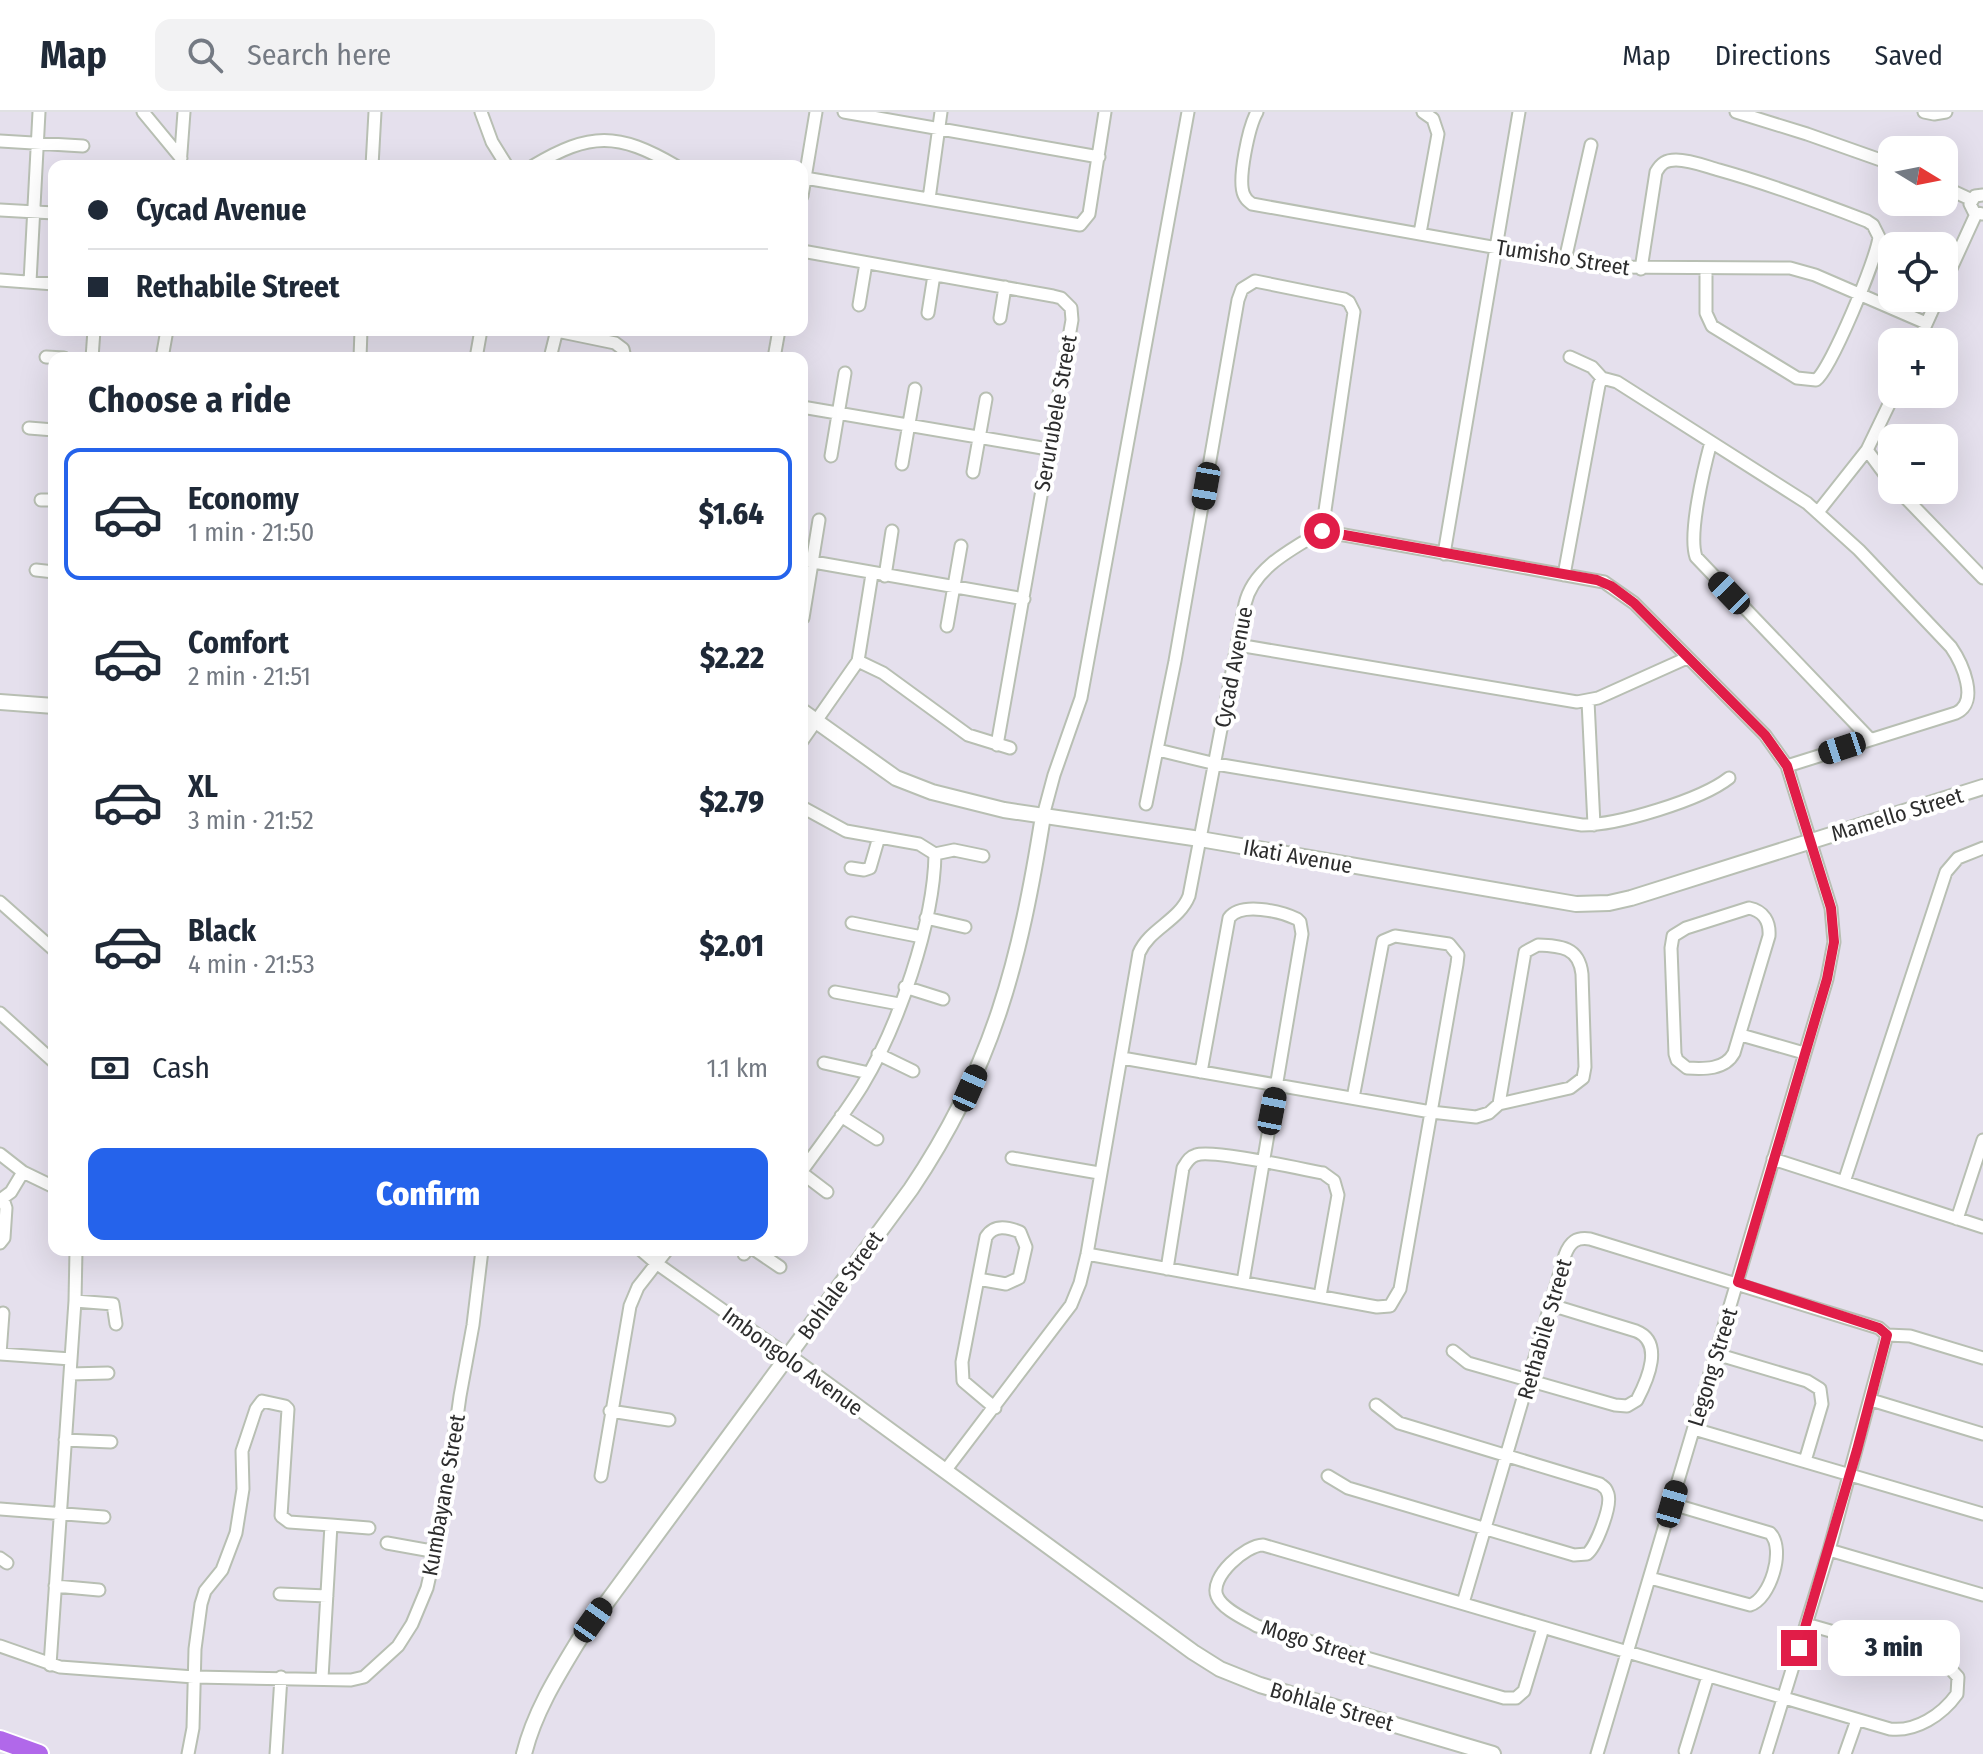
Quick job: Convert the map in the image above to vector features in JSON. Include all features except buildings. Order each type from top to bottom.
[{"type":"main road","points":[[0,1740],[39,1754]]},
{"type":"street","points":[[30,282],[39,112]]},
{"type":"street","points":[[143,112],[179,160]]},
{"type":"street","points":[[181,160],[184,112]]},
{"type":"street","points":[[372,160],[375,112]]},
{"type":"street","points":[[481,112],[492,142],[503,160]]},
{"type":"street","points":[[808,160],[816,112]]},
{"type":"street","points":[[844,112],[1099,157]]},
{"type":"street","points":[[929,199],[941,112]]},
{"type":"street","points":[[808,179],[1080,225],[1089,214],[1105,112]]},
{"type":"street","points":[[1043,816],[1081,698],[1188,112]]},
{"type":"street","name":"Tumisho Street","points":[[1257,112],[1241,179],[1244,195],[1252,204],[1565,260],[1641,269],[1790,268],[1815,275],[1926,323]]},
{"type":"street","points":[[1420,233],[1438,134],[1433,119],[1423,112]]},
{"type":"street","points":[[1444,554],[1519,112]]},
{"type":"street","points":[[1736,112],[1878,159]]},
{"type":"street","points":[[1924,112],[1946,112]]},
{"type":"street","points":[[544,160],[573,145],[612,140],[634,145],[664,160]]},
{"type":"street","points":[[0,141],[83,146]]},
{"type":"street","points":[[1565,260],[1591,145]]},
{"type":"street","points":[[1641,269],[1656,172],[1664,162],[1685,161],[1812,200],[1873,225],[1877,230],[1878,244],[1858,295],[1824,374],[1816,380],[1804,380],[1712,326],[1706,313],[1706,270]]},
{"type":"street","points":[[1958,257],[1980,214],[1971,207],[1977,197]]},
{"type":"street","points":[[0,210],[48,213]]},
{"type":"street","name":"Serurubele Street","points":[[808,252],[1061,298],[1071,308],[1072,320],[997,745]]},
{"type":"street","points":[[859,305],[866,263]]},
{"type":"street","points":[[928,313],[934,275]]},
{"type":"street","points":[[0,280],[48,284]]},
{"type":"street","points":[[1146,804],[1238,300],[1247,284],[1264,282],[1349,302],[1354,318],[1322,531],[1597,580],[1619,590],[1765,735],[1787,766],[1810,841]]},
{"type":"street","points":[[1000,318],[1005,287]]},
{"type":"street","points":[[1924,328],[1931,312]]},
{"type":"street","points":[[585,336],[609,341],[622,352]]},
{"type":"street","points":[[1570,357],[1592,367],[1818,512],[1859,550],[1951,647],[1960,663],[1968,691],[1964,710],[1787,766]]},
{"type":"street","points":[[831,456],[845,373]]},
{"type":"street","points":[[1564,575],[1599,385],[1607,378]]},
{"type":"street","points":[[902,464],[915,389]]},
{"type":"street","points":[[973,472],[986,399]]},
{"type":"street","points":[[808,408],[1048,449]]},
{"type":"street","points":[[1818,512],[1867,450],[1887,408]]},
{"type":"street","points":[[29,428],[48,430]]},
{"type":"street","points":[[1711,442],[1694,532],[1696,557],[1870,739]]},
{"type":"street","points":[[1867,450],[1878,465]]},
{"type":"street","points":[[1912,504],[1983,578]]},
{"type":"street","points":[[808,558],[819,520]]},
{"type":"street","points":[[808,732],[858,661],[878,575],[892,531]]},
{"type":"street","name":"Cycad Avenue","points":[[945,1471],[1071,1305],[1080,1283],[1139,953],[1148,939],[1185,905],[1251,585],[1265,570],[1322,531]]},
{"type":"street","points":[[947,626],[961,546]]},
{"type":"street","points":[[808,561],[1024,599]]},
{"type":"street","points":[[36,570],[48,571]]},
{"type":"street","points":[[1238,645],[1565,701],[1588,701],[1687,658]]},
{"type":"street","points":[[858,661],[883,673],[968,735],[1010,748]]},
{"type":"street","points":[[1588,701],[1594,825]]},
{"type":"street","points":[[0,702],[48,706]]},
{"type":"street","name":"Ikati Avenue","points":[[808,715],[907,784],[1004,810],[1200,839],[1563,903],[1609,903],[1810,841]]},
{"type":"street","points":[[1158,750],[1216,764],[1570,824],[1594,825],[1623,819],[1695,796],[1729,778]]},
{"type":"street","name":"Mamello Street","points":[[1810,841],[1983,787]]},
{"type":"street","points":[[808,810],[846,831],[919,844],[935,854],[954,850],[983,856]]},
{"type":"street","name":"Bohlale Street","points":[[524,1754],[553,1683],[579,1640],[911,1189],[943,1140],[970,1088],[1002,1009],[1015,963],[1043,816]]},
{"type":"street","points":[[851,868],[870,868],[879,837]]},
{"type":"street","name":"Legong Street","points":[[1597,1754],[1827,979],[1834,942],[1831,908],[1810,841]]},
{"type":"street","points":[[1844,1182],[1943,879],[1949,866],[1958,858],[1983,848]]},
{"type":"street","points":[[808,1163],[869,1073],[899,1004],[922,937],[935,854]]},
{"type":"street","points":[[0,902],[48,945]]},
{"type":"street","points":[[1749,908],[1764,916],[1769,930],[1741,1035],[1731,1059],[1722,1066],[1687,1068],[1677,1060],[1671,948],[1673,936],[1678,931],[1749,908]]},
{"type":"street","points":[[1201,1072],[1232,913],[1244,909],[1290,916],[1300,922],[1302,934],[1243,1282]]},
{"type":"street","points":[[926,918],[965,927]]},
{"type":"street","points":[[852,923],[922,937]]},
{"type":"street","points":[[1087,1254],[1384,1307],[1394,1302],[1398,1297],[1457,964],[1455,949],[1441,942],[1395,936],[1383,941],[1353,1098]]},
{"type":"street","points":[[1122,1058],[1431,1112],[1476,1117],[1489,1113],[1499,1104],[1570,1088],[1583,1078],[1581,967],[1572,951],[1538,945],[1525,952],[1499,1104]]},
{"type":"street","points":[[905,987],[943,999]]},
{"type":"street","points":[[835,992],[899,1004]]},
{"type":"street","points":[[0,1013],[48,1057]]},
{"type":"street","points":[[1741,1035],[1804,1053]]},
{"type":"street","points":[[878,1054],[913,1071]]},
{"type":"street","points":[[824,1063],[869,1073]]},
{"type":"street","points":[[841,1116],[877,1139]]},
{"type":"street","points":[[1957,1219],[1983,1140]]},
{"type":"street","points":[[0,1154],[23,1172],[48,1184]]},
{"type":"street","points":[[1167,1269],[1183,1168],[1187,1161],[1193,1156],[1209,1154],[1262,1162],[1323,1173],[1338,1187],[1320,1296]]},
{"type":"street","points":[[1012,1158],[1099,1173]]},
{"type":"street","points":[[1773,1159],[1983,1227]]},
{"type":"street","points":[[0,1243],[4,1238],[6,1208],[2,1200],[23,1172]]},
{"type":"street","points":[[808,1177],[827,1192]]},
{"type":"street","points":[[978,1279],[1006,1284],[1019,1278],[1026,1247],[1020,1232],[998,1227],[989,1232],[984,1242],[961,1372],[963,1381],[995,1408]]},
{"type":"street","name":"Rethabile Street","points":[[1463,1603],[1567,1250],[1579,1238],[1738,1282],[1879,1328],[1887,1335],[1910,1336],[1983,1358]]},
{"type":"street","points":[[50,1665],[76,1256]]},
{"type":"street","name":"Kumbayane Street","points":[[0,1646],[50,1665],[83,1669],[194,1677],[351,1680],[364,1677],[398,1646],[419,1609],[437,1552],[472,1336],[481,1256]]},
{"type":"street","name":"Imbongolo Avenue","points":[[648,1256],[945,1471]]},
{"type":"street","points":[[601,1476],[630,1306],[638,1287],[662,1256]]},
{"type":"street","points":[[758,1256],[780,1267]]},
{"type":"street","points":[[75,1301],[113,1304],[116,1324]]},
{"type":"street","points":[[1453,1351],[1468,1363],[1528,1381],[1627,1406],[1637,1400],[1652,1355],[1651,1343],[1642,1333],[1551,1305]]},
{"type":"street","points":[[3,1313],[0,1354],[71,1359]]},
{"type":"street","points":[[1766,1754],[1829,1550],[1887,1335]]},
{"type":"street","points":[[1716,1354],[1807,1381],[1820,1389],[1822,1404],[1805,1461]]},
{"type":"street","points":[[70,1374],[108,1373]]},
{"type":"street","points":[[1871,1400],[1983,1434]]},
{"type":"street","points":[[188,1754],[193,1728],[195,1649],[203,1596],[222,1570],[237,1529],[243,1489],[243,1446],[260,1402],[288,1409],[281,1516],[289,1522],[369,1528]]},
{"type":"street","points":[[1328,1476],[1348,1488],[1485,1529],[1581,1555],[1592,1551],[1608,1506],[1606,1489],[1594,1481],[1399,1423],[1376,1405]]},
{"type":"street","points":[[610,1411],[669,1420]]},
{"type":"street","points":[[1694,1429],[1983,1514]]},
{"type":"street","points":[[65,1440],[111,1442]]},
{"type":"street","name":"Bohlale Street","points":[[945,1471],[1220,1669],[1260,1685],[1493,1754]]},
{"type":"street","points":[[1650,1578],[1750,1605],[1765,1595],[1777,1557],[1777,1542],[1770,1533],[1672,1504]]},
{"type":"street","points":[[0,1509],[104,1517]]},
{"type":"street","points":[[322,1678],[331,1525]]},
{"type":"street","points":[[387,1543],[437,1552]]},
{"type":"street","name":"Mogo Street","points":[[1543,1628],[1524,1691],[1516,1698],[1504,1698],[1257,1626],[1225,1605],[1216,1590],[1220,1578],[1242,1553],[1259,1545],[1899,1730],[1921,1725],[1954,1698],[1959,1690],[1958,1677],[1946,1664],[1806,1624]]},
{"type":"street","points":[[1829,1550],[1983,1595]]},
{"type":"street","points":[[55,1586],[99,1590]]},
{"type":"street","points":[[280,1594],[327,1596]]},
{"type":"street","points":[[1685,1751],[1708,1676]]},
{"type":"street","points":[[276,1754],[281,1677]]},
{"type":"street","name":"Bohlale Street","points":[[533,1754],[542,1710]]},
{"type":"street","points":[[1845,1754],[1857,1720]]},
{"type":"route","points":[[1322,531],[1597,580],[1611,586],[1634,603],[1765,735],[1787,766],[1831,908],[1834,942],[1827,979],[1738,1282],[1879,1328],[1887,1335],[1799,1648]]}]
